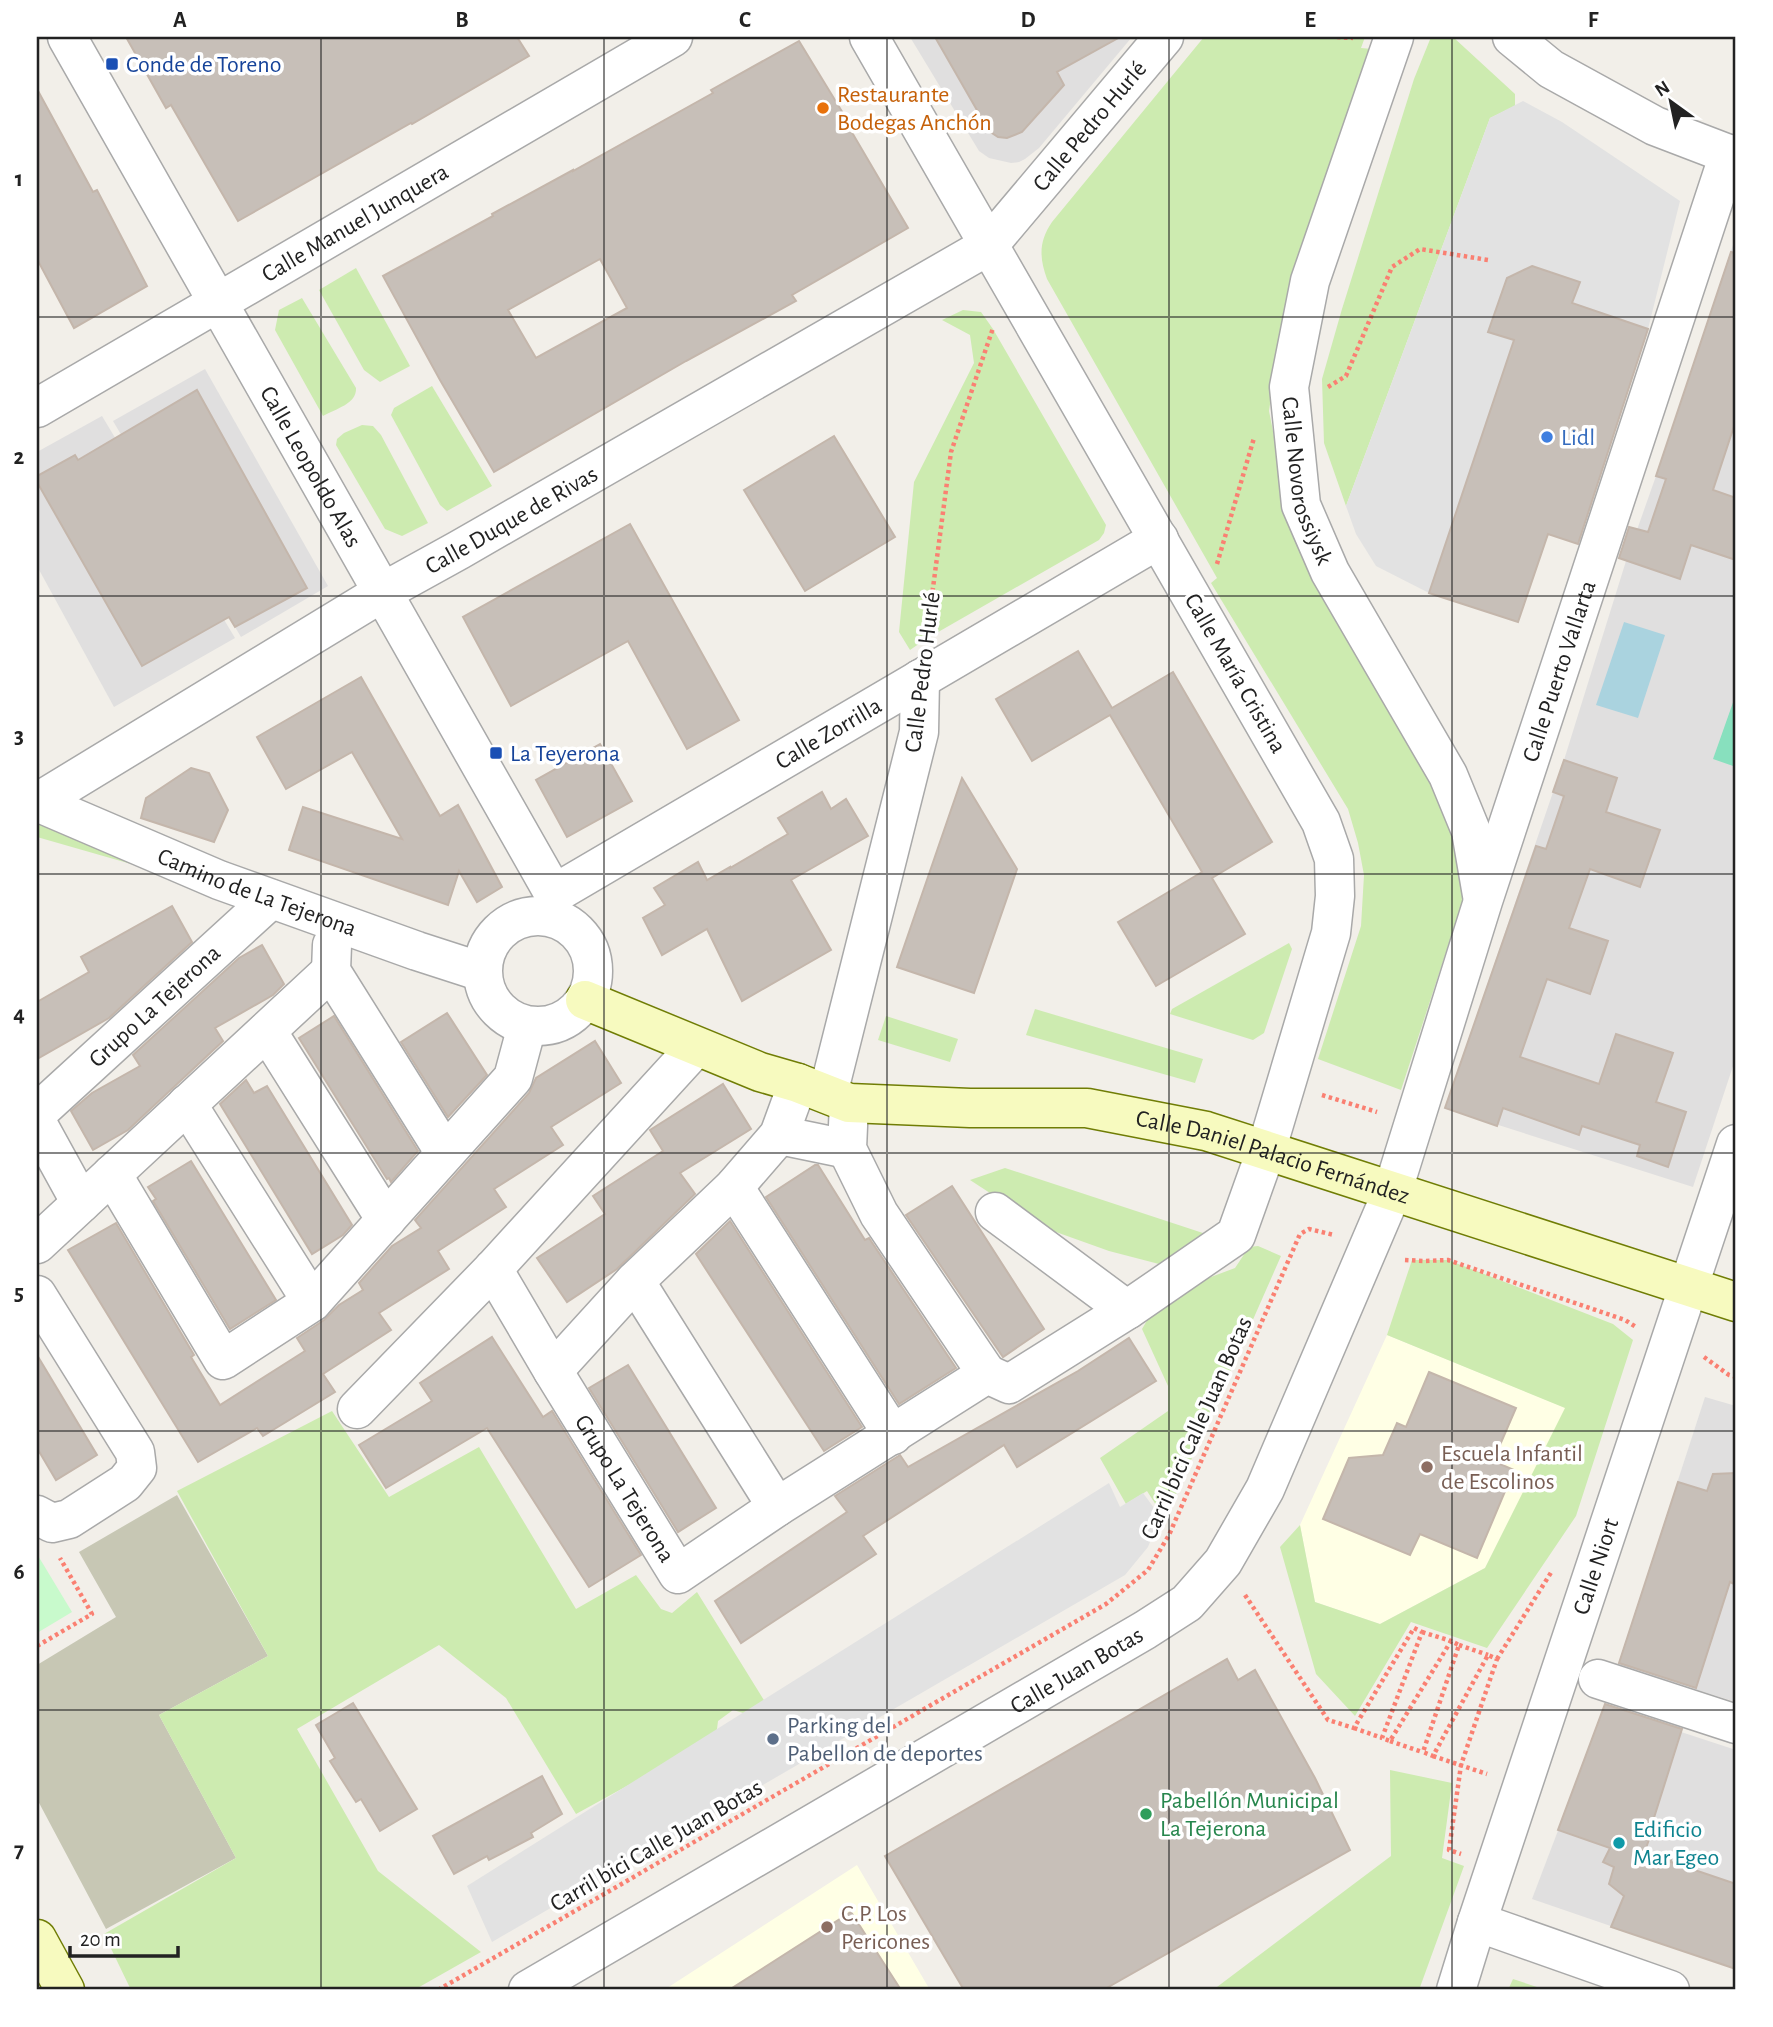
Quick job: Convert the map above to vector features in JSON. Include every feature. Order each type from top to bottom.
[{"type":"street","name":"Calle Leopoldo Alas","points":[[67,37],[383,592],[553,906]]},
{"type":"street","name":"Calle Manuel Junquera","points":[[37,408],[673,37]]},
{"type":"street","name":"Calle María Cristina","points":[[869,37],[1321,822],[1334,859],[1335,896],[1331,933],[1266,1150],[1236,1235],[1127,1310]]},
{"type":"street","name":"Calle Pedro Hurlé","points":[[988,246],[1164,37]]},
{"type":"street","name":"Calle Novorossiysk","points":[[1394,37],[1310,281],[1289,387],[1301,505],[1330,572],[1448,775],[1472,831],[1483,901]]},
{"type":"street","points":[[1512,37],[1551,69],[1655,126],[1733,156]]},
{"type":"street","name":"Calle Puerto Vallarta","points":[[1393,1190],[1483,901],[1733,156]]},
{"type":"street","name":"Calle Duque de Rivas","points":[[38,802],[383,592],[988,246]]},
{"type":"street","name":"Calle Zorrilla","points":[[553,906],[920,679],[1159,539]]},
{"type":"street","name":"Calle Pedro Hurlé","points":[[825,1094],[919,732],[920,679]]},
{"type":"street","name":"Camino de La Tejerona","points":[[38,802],[219,880],[482,972]]},
{"type":"street","name":"Grupo La Tejerona","points":[[37,1113],[271,899]]},
{"type":"street","points":[[553,906],[585,942],[593,961],[593,981],[585,1000],[570,1017],[549,1026],[527,1026],[509,1019],[495,1007],[485,991],[482,972],[486,952],[496,934],[512,922],[553,906]]},
{"type":"street","points":[[334,922],[331,971],[445,1153]]},
{"type":"street","points":[[37,1244],[331,971]]},
{"type":"street","points":[[585,1000],[696,1047],[825,1094],[847,1149],[879,1214],[987,1374],[1009,1384],[1127,1310],[995,1212]]},
{"type":"street","points":[[112,1174],[222,1360],[312,1302],[513,1078],[527,1026]]},
{"type":"street","points":[[267,1031],[386,1220]]},
{"type":"street","points":[[357,1409],[493,1269],[696,1047]]},
{"type":"street","points":[[553,1371],[635,1281],[734,1187],[779,1135],[825,1094]]},
{"type":"street","name":"Calle Daniel Palacio Fernández","points":[[825,1094],[970,1108],[1087,1108],[1206,1131],[1736,1302]]},
{"type":"street","points":[[187,1104],[312,1302]]},
{"type":"street","points":[[37,1123],[81,1203]]},
{"type":"street","points":[[779,1135],[847,1149]]},
{"type":"street","name":"Calle Niort","points":[[1456,1990],[1736,1144]]},
{"type":"street","points":[[734,1187],[893,1435]]},
{"type":"street","name":"Calle Juan Botas","points":[[528,1990],[1187,1603],[1223,1562],[1265,1489],[1393,1190]]},
{"type":"street","name":"Grupo La Tejerona","points":[[493,1269],[678,1574],[777,1507],[987,1374]]},
{"type":"street","points":[[635,1281],[777,1507]]},
{"type":"street","points":[[37,1295],[135,1452],[137,1468],[125,1483],[69,1519],[52,1523],[37,1515]]},
{"type":"street","points":[[1598,1679],[1736,1724]]},
{"type":"street","points":[[1477,1922],[1670,1990]]},
{"type":"street","points":[[37,1940],[65,1990]]},
{"type":"path","name":"Calle Pedro Hurlé","points":[[920,679],[951,452],[995,321],[1023,305]]},
{"type":"path","name":"Carril bici Calle Juan Botas","points":[[438,1990],[1107,1604],[1148,1570],[1169,1535],[1300,1234],[1309,1229],[1320,1230],[1369,1246]]},
{"type":"path","points":[[1369,1246],[1402,1260],[1448,1259],[1625,1320],[1652,1339],[1701,1354],[1729,1375],[1736,1377]]},
{"type":"path","points":[[37,1646],[92,1614],[57,1554]]},
{"type":"path","points":[[1465,1843],[1461,1855],[1448,1850],[1461,1765],[1497,1659],[1559,1561]]},
{"type":"path","points":[[1238,1585],[1328,1720],[1487,1774],[1483,1786]]},
{"type":"path","points":[[1354,1728],[1414,1628],[1497,1659]]},
{"type":"path","points":[[1382,1738],[1422,1632]]},
{"type":"path","points":[[1390,1741],[1451,1641]]},
{"type":"path","points":[[1423,1752],[1459,1645]]},
{"type":"path","points":[[1433,1756],[1488,1655]]},
{"type":"shaded area","points":[[910,37],[1132,37],[1039,148],[1025,159],[1011,163],[989,158],[979,151]]},
{"type":"shaded area","points":[[1523,101],[1562,122],[1680,201],[1648,329],[1572,303],[1579,282],[1532,266],[1507,278],[1488,332],[1514,340],[1429,593],[1376,566],[1356,534],[1346,506],[1490,118]]},
{"type":"shaded area","points":[[1736,236],[1736,1057],[1693,1187],[1445,1108],[1564,760],[1626,561]]},
{"type":"shaded area","points":[[205,369],[328,586],[241,637],[113,421]]},
{"type":"shaded area","points":[[102,416],[235,638],[114,707],[37,566],[37,452]]},
{"type":"shaded area","points":[[1387,1335],[1566,1408],[1485,1568],[1380,1624],[1315,1602],[1300,1525]]},
{"type":"shaded area","points":[[1705,1397],[1736,1406],[1736,1702],[1618,1665]]},
{"type":"shaded area","name":"Parking del Pabellon de deportes","points":[[1109,1483],[1120,1507],[1143,1493],[1160,1516],[1148,1547],[1125,1575],[492,1942],[467,1886]]},
{"type":"shaded area","points":[[177,1495],[268,1656],[159,1715],[236,1858],[106,1929],[37,1799],[37,1665],[116,1617],[79,1552]]},
{"type":"shaded area","points":[[1605,1707],[1736,1750],[1736,1969],[1532,1899]]},
{"type":"shaded area","name":"C.P. Los Pericones","points":[[857,1865],[930,1990],[664,1990]]},
{"type":"green space","points":[[1204,37],[1365,37],[1361,48],[1372,49],[1274,377],[1269,411],[1279,461],[1425,764],[1466,870],[1463,900],[1401,1090],[1318,1059],[1361,926],[1364,875],[1348,809],[1211,583],[1217,578],[1047,279],[1043,263],[1043,243],[1052,222]]},
{"type":"green space","points":[[1431,37],[1453,37],[1515,94],[1515,106],[1490,118],[1346,506],[1324,443],[1322,379],[1414,79]]},
{"type":"green space","points":[[356,268],[410,366],[380,382],[364,370],[319,290]]},
{"type":"green space","points":[[302,298],[356,388],[349,402],[323,416],[275,330],[279,310]]},
{"type":"green space","points":[[963,310],[981,312],[993,329],[1106,525],[1099,540],[910,650],[899,632],[914,482],[974,363],[970,335],[942,320]]},
{"type":"green space","points":[[432,386],[492,486],[447,511],[440,505],[391,415],[394,408]]},
{"type":"green space","points":[[362,425],[373,426],[381,435],[428,523],[402,536],[385,529],[336,445],[337,439],[344,433]]},
{"type":"green space","points":[[1736,694],[1736,767],[1713,759]]},
{"type":"green space","points":[[37,821],[180,878],[37,837]]},
{"type":"green space","points":[[1289,943],[1292,949],[1264,1033],[1253,1040],[1170,1014],[1172,1009]]},
{"type":"green space","points":[[1035,1009],[1203,1059],[1195,1083],[1026,1035]]},
{"type":"green space","points":[[886,1016],[958,1039],[950,1062],[878,1040]]},
{"type":"green space","points":[[1005,1168],[1209,1235],[1177,1261],[1159,1264],[1109,1251],[1042,1227],[970,1180]]},
{"type":"green space","points":[[1258,1246],[1281,1256],[1165,1519],[1147,1491],[1126,1504],[1100,1458],[1168,1411],[1168,1386],[1142,1329],[1158,1302],[1179,1289],[1235,1268],[1249,1247]]},
{"type":"green space","points":[[1412,1260],[1448,1260],[1613,1324],[1633,1340],[1576,1516],[1487,1648],[1411,1622],[1355,1716],[1316,1674],[1280,1547],[1300,1525],[1315,1602],[1380,1624],[1485,1568],[1565,1408],[1387,1335]]},
{"type":"green space","points":[[332,1411],[389,1497],[479,1447],[576,1609],[636,1575],[661,1609],[672,1613],[697,1592],[767,1705],[747,1714],[733,1710],[718,1721],[716,1737],[576,1814],[506,1698],[439,1645],[297,1729],[378,1871],[481,1952],[414,1990],[131,1990],[104,1934],[236,1858],[159,1715],[268,1656],[177,1491]]},
{"type":"green space","points":[[37,1554],[72,1612],[37,1633]]},
{"type":"green space","points":[[1390,1770],[1452,1783],[1442,1858],[1464,1866],[1419,1990],[1213,1990],[1391,1856]]},
{"type":"green space","points":[[1513,1979],[1546,1990],[1508,1990]]},
{"type":"water","points":[[1624,622],[1665,635],[1638,718],[1596,705]]},
{"type":"building","points":[[126,37],[517,37],[529,56],[238,221],[171,105],[166,108]]},
{"type":"building","points":[[935,37],[1120,37],[1057,72],[1064,85],[1022,132],[1007,138],[998,137],[989,131]]},
{"type":"building","points":[[799,41],[908,228],[792,295],[796,301],[494,472],[383,276],[713,93],[711,90]],"holes":[[[600,259],[627,308],[536,358],[508,310]]]},
{"type":"building","points":[[37,89],[93,192],[97,190],[147,286],[74,328],[37,259]]},
{"type":"building","points":[[1731,252],[1736,253],[1736,420],[1713,490],[1736,498],[1736,560],[1691,545],[1680,579],[1619,558],[1629,527],[1648,532],[1666,479],[1656,476]]},
{"type":"building","name":"Lidl","points":[[1532,266],[1580,282],[1572,303],[1648,329],[1578,544],[1548,534],[1518,622],[1429,593],[1514,340],[1488,332],[1507,278]]},
{"type":"building","points":[[197,390],[307,588],[235,627],[229,617],[142,666],[37,482],[37,476],[75,455],[78,460]]},
{"type":"building","points":[[834,436],[895,537],[805,591],[744,490]]},
{"type":"building","points":[[630,524],[739,720],[687,749],[628,641],[511,706],[463,617]]},
{"type":"building","points":[[1078,651],[1112,708],[1173,672],[1272,842],[1212,878],[1245,934],[1156,986],[1118,922],[1202,872],[1110,715],[1032,761],[996,699]]},
{"type":"building","points":[[361,677],[440,816],[458,805],[502,887],[477,902],[459,871],[448,905],[289,850],[303,807],[402,839],[352,752],[286,789],[257,737]]},
{"type":"building","points":[[600,744],[632,801],[567,837],[536,780]]},
{"type":"building","points":[[1564,760],[1617,778],[1606,812],[1660,830],[1640,887],[1590,869],[1569,928],[1608,941],[1590,994],[1547,979],[1520,1057],[1599,1084],[1616,1034],[1673,1053],[1656,1102],[1686,1112],[1668,1167],[1637,1156],[1640,1145],[1582,1126],[1579,1135],[1503,1108],[1497,1126],[1445,1108],[1536,846],[1546,849],[1564,796],[1553,792]]},
{"type":"building","points":[[191,768],[209,773],[228,810],[214,842],[141,818],[146,798]]},
{"type":"building","points":[[962,778],[1017,869],[974,993],[897,967]]},
{"type":"building","points":[[822,792],[831,809],[846,799],[868,836],[791,880],[831,950],[742,1001],[707,929],[662,955],[643,918],[665,905],[654,888],[698,862],[707,880],[730,868],[788,834],[778,818]]},
{"type":"building","points":[[172,906],[192,942],[109,1018],[37,1059],[37,1002],[89,972],[81,957]]},
{"type":"building","points":[[262,945],[284,984],[273,995],[215,1028],[223,1041],[128,1130],[93,1150],[71,1111],[92,1093],[140,1066],[133,1055],[239,958]]},
{"type":"building","points":[[447,1013],[487,1075],[448,1117],[401,1042]]},
{"type":"building","points":[[334,1016],[418,1151],[391,1182],[299,1038]]},
{"type":"building","points":[[595,1041],[621,1083],[551,1127],[563,1145],[494,1189],[506,1207],[438,1251],[449,1269],[379,1313],[391,1330],[323,1374],[335,1392],[263,1436],[257,1428],[198,1462],[68,1250],[116,1223],[194,1355],[191,1357],[220,1405],[305,1351],[297,1338],[363,1290],[359,1283],[392,1246],[421,1228],[415,1220],[529,1093],[536,1078]]},
{"type":"building","points":[[246,1080],[254,1093],[267,1086],[352,1225],[343,1235],[312,1254],[220,1104]]},
{"type":"building","points":[[723,1084],[751,1129],[680,1173],[695,1194],[617,1269],[567,1302],[537,1258],[605,1214],[593,1196],[663,1151],[650,1130]]},
{"type":"building","points":[[191,1161],[276,1300],[230,1329],[153,1201],[156,1199],[148,1187]]},
{"type":"building","points":[[818,1165],[865,1240],[869,1238],[956,1368],[899,1404],[766,1197]]},
{"type":"building","points":[[952,1186],[1044,1329],[1003,1357],[906,1215]]},
{"type":"building","points":[[730,1221],[862,1427],[824,1451],[696,1254]]},
{"type":"building","points":[[492,1337],[543,1417],[552,1411],[641,1555],[589,1587],[487,1428],[386,1488],[359,1445],[432,1401],[420,1383]]},
{"type":"building","points":[[1129,1338],[1156,1381],[1017,1467],[1004,1445],[863,1536],[876,1554],[741,1643],[715,1601],[847,1512],[835,1496],[900,1455],[908,1467],[1078,1371]]},
{"type":"building","points":[[37,1355],[97,1455],[56,1480],[37,1448]]},
{"type":"building","points":[[628,1365],[716,1508],[678,1532],[589,1388]]},
{"type":"building","name":"Escuela Infantil de Escolinos","points":[[1429,1372],[1516,1408],[1493,1461],[1514,1470],[1477,1558],[1420,1534],[1410,1555],[1323,1519],[1349,1458],[1383,1455],[1397,1423],[1406,1427]]},
{"type":"building","points":[[1736,1473],[1736,1585],[1730,1582],[1696,1688],[1619,1663],[1678,1482],[1707,1491],[1713,1474]]},
{"type":"building","name":"Pabellón Municipal La Tejerona","points":[[1227,1659],[1238,1680],[1255,1670],[1315,1778],[1350,1850],[1103,1990],[964,1990],[885,1856]]},
{"type":"building","points":[[353,1703],[417,1809],[380,1831],[361,1799],[356,1802],[330,1761],[335,1758],[316,1725]]},
{"type":"building","name":"Edificio Mar Egeo","points":[[1605,1704],[1682,1729],[1645,1851],[1736,1884],[1736,1969],[1611,1927],[1624,1896],[1609,1884],[1614,1867],[1603,1862],[1610,1848],[1558,1830]]},
{"type":"building","points":[[542,1776],[562,1814],[531,1833],[533,1837],[489,1860],[487,1856],[454,1874],[433,1836]]},
{"type":"building","points":[[851,1912],[901,1990],[729,1990]]},
{"type":"place","name":"Conde de Toreno","points":[[112,64]]},
{"type":"place","name":"Restaurante Bodegas Anchón","points":[[823,108]]},
{"type":"place","name":"Lidl","points":[[1547,437]]},
{"type":"place","name":"La Teyerona","points":[[496,753]]},
{"type":"place","name":"Escuela Infantil de Escolinos","points":[[1427,1467]]},
{"type":"place","name":"Parking del Pabellon de deportes","points":[[773,1739]]},
{"type":"place","name":"Pabellón Municipal La Tejerona","points":[[1146,1814]]},
{"type":"place","name":"Edificio Mar Egeo","points":[[1619,1843]]},
{"type":"place","name":"C.P. Los Pericones","points":[[827,1927]]}]
